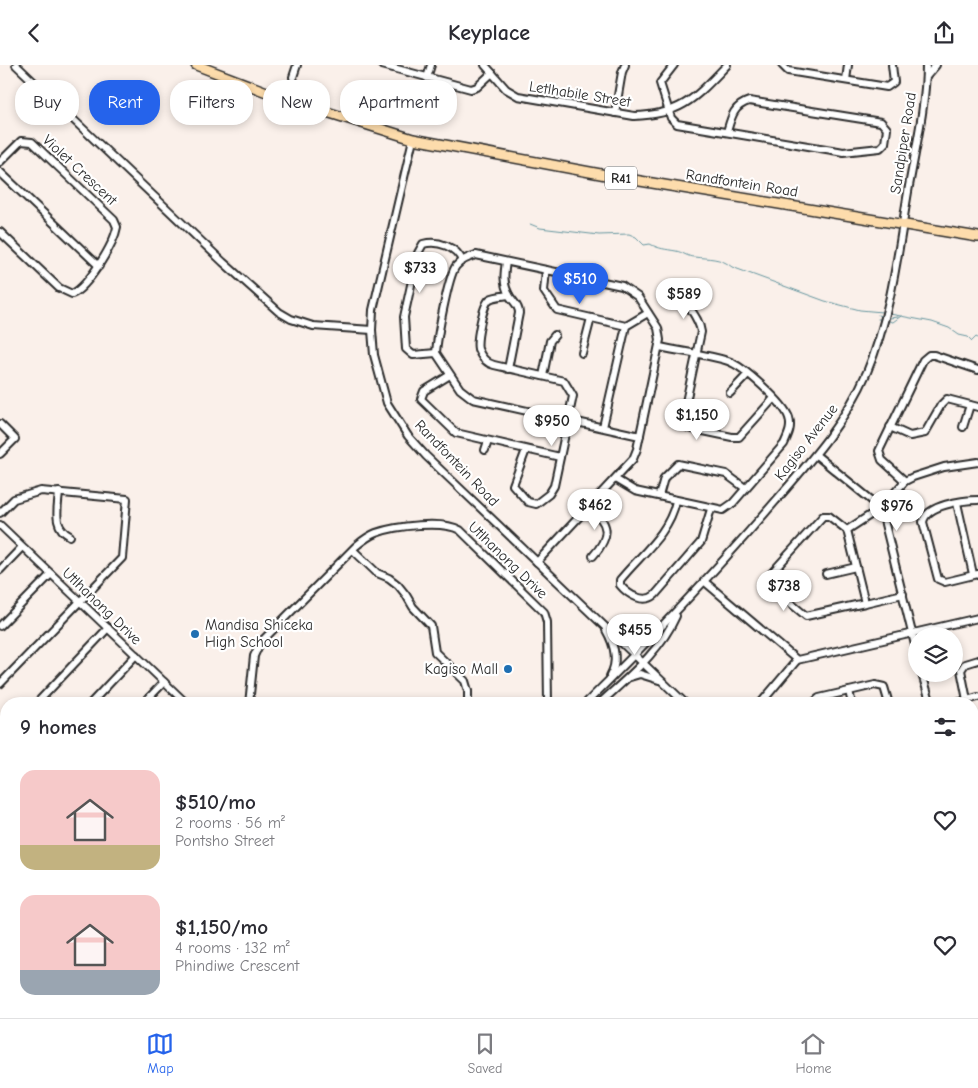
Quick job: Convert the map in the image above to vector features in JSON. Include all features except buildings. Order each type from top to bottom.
[{"type":"main road","name":"Randfontein Road","points":[[196,65],[263,90]]},
{"type":"main road","name":"Randfontein Road","points":[[330,113],[413,139],[902,226],[978,237]]},
{"type":"street","points":[[16,65],[223,262],[279,312],[291,319],[313,326],[372,331]]},
{"type":"street","points":[[294,80],[297,65]]},
{"type":"street","points":[[382,65],[471,89],[477,87],[492,73]]},
{"type":"street","points":[[427,77],[430,65]]},
{"type":"street","name":"Letlhabile Street","points":[[485,65],[506,89],[518,96],[641,116],[668,111],[696,98],[726,65]]},
{"type":"street","points":[[615,113],[622,72],[625,65]]},
{"type":"street","points":[[674,65],[660,81],[668,111],[672,121],[677,124],[843,152],[880,148],[885,143],[888,129],[881,122],[749,101],[741,104],[733,112],[727,132]]},
{"type":"street","points":[[782,65],[788,71],[890,87],[895,78],[892,65]]},
{"type":"street","points":[[846,80],[848,65]]},
{"type":"street","name":"Sandpiper Road","points":[[902,226],[926,77],[926,65]]},
{"type":"street","points":[[926,77],[936,65]]},
{"type":"street","name":"Randfontein Road","points":[[413,139],[373,310],[374,355],[380,383],[388,403],[400,424],[426,456],[679,697]]},
{"type":"street","name":"Violet Crescent","points":[[0,162],[21,141],[28,140],[114,220],[116,224],[116,231],[98,266],[76,292],[68,293],[0,232]]},
{"type":"street","points":[[0,172],[98,266]]},
{"type":"street","name":"Kagiso Avenue","points":[[592,697],[677,612],[816,455],[840,424],[877,347],[884,322],[902,226]]},
{"type":"street","points":[[436,353],[413,355],[406,349],[404,317],[418,253],[423,244],[433,243],[454,249],[459,253],[462,261]]},
{"type":"street","points":[[537,562],[633,459],[640,436],[660,347],[658,328],[638,297],[626,288],[476,255],[462,261],[453,273],[436,353],[463,394],[469,398],[640,436]]},
{"type":"street","points":[[506,262],[504,280],[509,295],[518,306],[519,313],[508,369]]},
{"type":"street","points":[[546,270],[544,291],[554,308],[626,326],[648,313]]},
{"type":"street","points":[[680,287],[682,296],[701,329],[683,416],[684,424],[689,428],[739,437],[774,398]]},
{"type":"street","points":[[509,295],[487,301],[477,339],[478,348],[487,362],[508,369],[564,381],[573,396],[553,489],[539,503],[531,503],[513,485],[526,450]]},
{"type":"street","points":[[582,353],[591,318]]},
{"type":"street","points":[[603,427],[626,326]]},
{"type":"street","points":[[543,376],[550,341],[555,335]]},
{"type":"street","points":[[615,479],[630,489],[711,509],[727,509],[784,444],[789,433],[789,417],[781,404],[728,361],[660,347]]},
{"type":"street","points":[[905,481],[882,460],[879,454],[890,427],[927,356],[934,355],[978,370]]},
{"type":"street","points":[[450,375],[422,393],[422,402],[453,431],[560,457]]},
{"type":"street","points":[[730,393],[747,375]]},
{"type":"street","points":[[890,427],[910,436],[921,435],[927,432],[945,400],[952,399],[978,407]]},
{"type":"street","points":[[963,427],[970,405]]},
{"type":"street","points":[[0,424],[15,439],[0,454]]},
{"type":"street","points":[[485,450],[488,441]]},
{"type":"street","points":[[816,455],[881,508],[911,627]]},
{"type":"street","points":[[847,530],[881,508],[905,481],[930,470],[978,462]]},
{"type":"street","points":[[659,496],[664,478],[674,466],[681,464],[726,474],[745,488]]},
{"type":"street","points":[[0,513],[19,497],[41,491],[127,499],[122,558],[0,684]]},
{"type":"street","points":[[60,492],[58,525],[63,533],[70,536]]},
{"type":"street","points":[[957,503],[976,574],[948,582],[940,581],[937,577],[924,519],[930,511],[957,503],[978,500]]},
{"type":"street","points":[[676,501],[673,515],[667,527],[620,581],[620,585],[624,590],[643,599],[649,599],[655,595],[701,542],[711,509]]},
{"type":"street","points":[[589,507],[603,520],[606,529],[604,544],[594,556]]},
{"type":"street","points":[[865,603],[847,530],[829,516],[823,516],[770,575],[769,583],[806,616],[865,603],[902,594]]},
{"type":"street","name":"Utlhanong Drive","points":[[250,697],[254,656],[260,643],[353,550],[372,535],[388,530],[442,524],[460,530],[544,612],[547,622],[548,697]]},
{"type":"street","name":"Utlhanong Drive","points":[[0,525],[180,697]]},
{"type":"street","points":[[0,570],[22,547]]},
{"type":"street","points":[[353,550],[377,573],[389,578],[398,585],[413,607],[431,626],[435,652],[465,681],[468,697]]},
{"type":"street","points":[[826,574],[856,567]]},
{"type":"street","points":[[0,626],[51,574]]},
{"type":"street","points":[[705,581],[797,660]]},
{"type":"street","name":"Kagiso Avenue","points":[[607,697],[644,662],[662,642],[677,612]]},
{"type":"street","points":[[941,627],[978,618]]},
{"type":"street","points":[[601,622],[611,639],[615,654],[614,667],[605,684]]},
{"type":"street","points":[[43,697],[108,628]]},
{"type":"street","points":[[766,697],[797,660],[908,635]]},
{"type":"street","points":[[622,641],[636,645],[650,640]]},
{"type":"street","points":[[662,642],[653,661],[663,681]]},
{"type":"street","points":[[97,697],[136,655]]},
{"type":"street","points":[[966,697],[961,670],[965,664],[978,660]]},
{"type":"street","points":[[0,671],[6,677]]},
{"type":"street","points":[[624,681],[640,674],[663,681]]},
{"type":"street","points":[[150,697],[164,682]]},
{"type":"street","points":[[924,682],[929,697]]},
{"type":"street","points":[[826,697],[875,685],[882,686],[886,690],[888,697]]},
{"type":"street","points":[[849,691],[850,697]]},
{"type":"waterway","points":[[530,224],[540,228],[599,235],[629,234],[636,237],[644,245],[650,244],[692,257],[719,260],[732,267],[825,301],[860,310],[882,312]]},
{"type":"waterway","points":[[890,314],[932,322],[949,328],[959,335],[968,337],[972,341],[976,337],[978,338]]},
{"type":"waterway","points":[[889,321],[893,322],[901,316]]},
{"type":"waterway","points":[[890,318],[898,317]]},
{"type":"place","name":"Mandisa Shiceka High School","points":[[195,634]]},
{"type":"place","name":"Kagiso Mall","points":[[508,669]]}]
